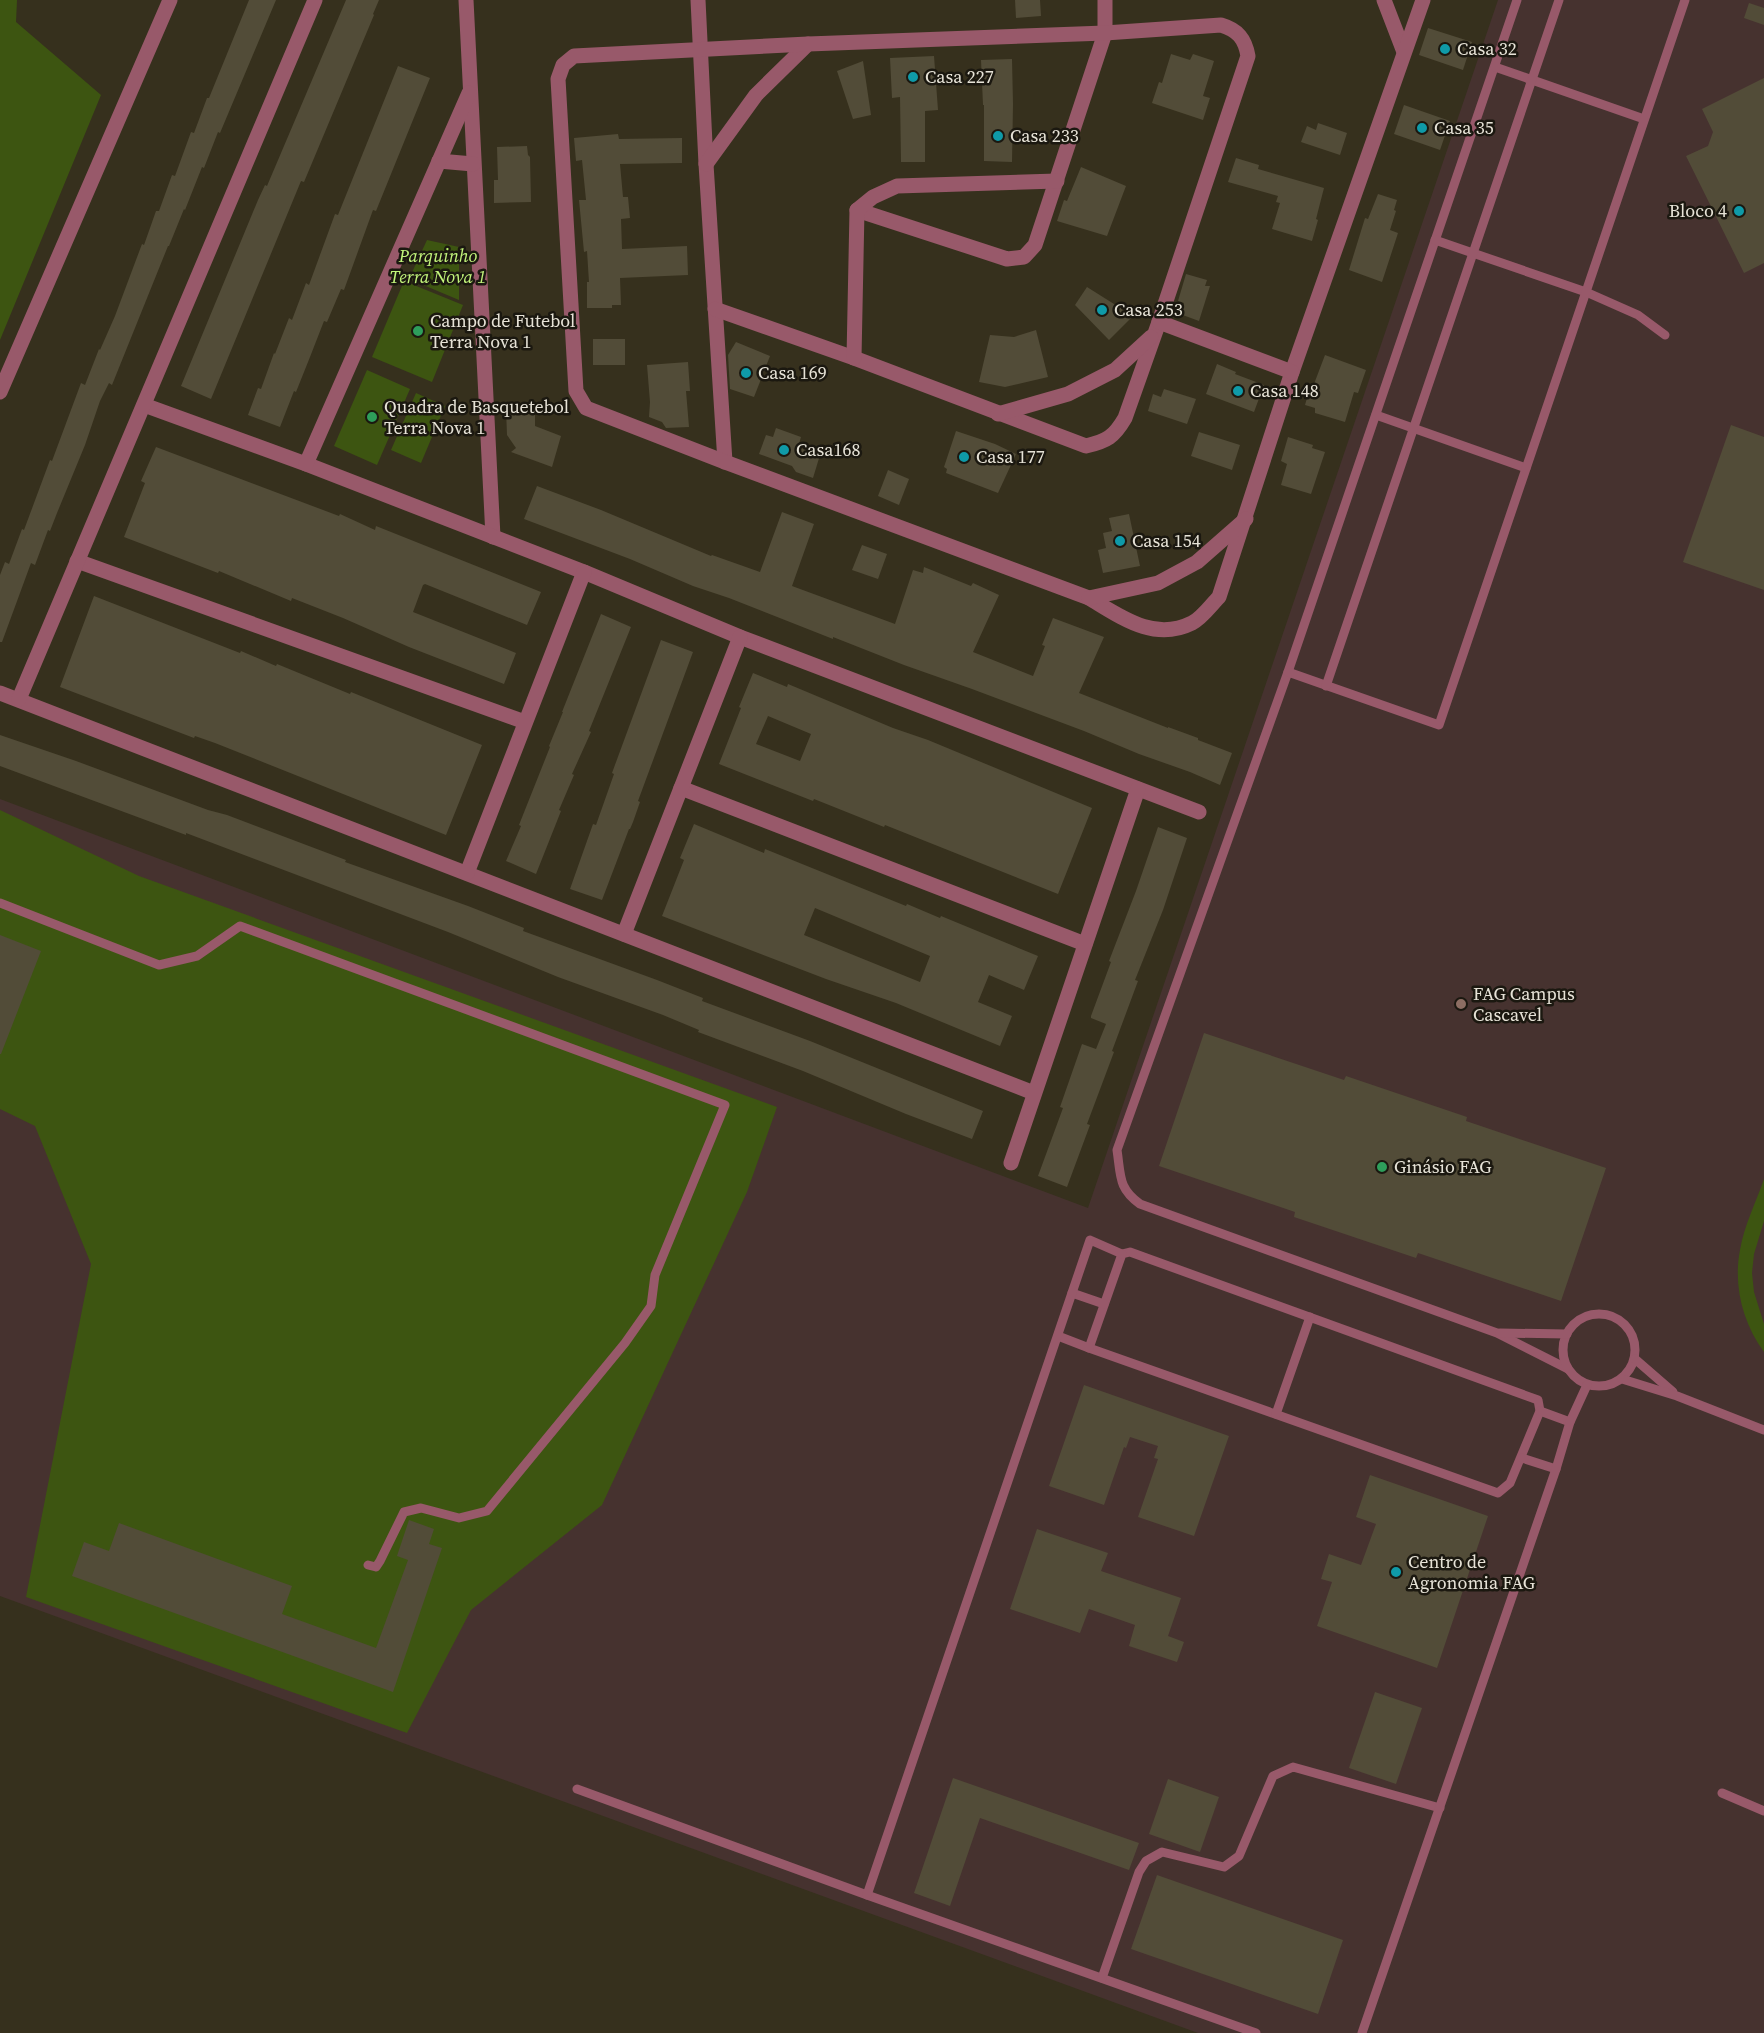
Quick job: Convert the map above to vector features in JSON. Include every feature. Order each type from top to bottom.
[{"type":"street","points":[[0,392],[170,0]]},
{"type":"street","points":[[19,699],[315,0]]},
{"type":"street","points":[[466,0],[493,537]]},
{"type":"street","points":[[698,0],[725,462]]},
{"type":"street","points":[[857,210],[1007,259],[1024,257],[1035,245],[1105,33],[1105,0]]},
{"type":"street","points":[[1384,0],[1404,52]]},
{"type":"street","points":[[715,309],[854,358],[1086,446],[1103,442],[1116,432],[1125,418],[1248,56],[1246,42],[1234,29],[1221,26],[574,56],[563,65],[558,79],[576,391],[586,408],[1089,598],[1122,618],[1151,630],[1173,630],[1194,622],[1219,597],[1292,372],[1423,0]]},
{"type":"street","points":[[706,164],[756,95],[808,44]]},
{"type":"street","points":[[306,464],[470,89]]},
{"type":"street","points":[[439,161],[473,164]]},
{"type":"street","points":[[854,358],[857,210],[873,197],[897,186],[1057,181]]},
{"type":"street","points":[[1157,328],[1292,372]]},
{"type":"street","points":[[998,414],[1068,394],[1115,370],[1157,328]]},
{"type":"street","points":[[144,405],[306,464],[584,572],[740,637],[1199,813]]},
{"type":"street","points":[[1089,598],[1158,583],[1197,562],[1246,519]]},
{"type":"street","points":[[77,561],[525,722]]},
{"type":"street","points":[[467,873],[584,572]]},
{"type":"street","points":[[624,934],[740,637]]},
{"type":"street","points":[[0,693],[1035,1093]]},
{"type":"street","points":[[681,788],[1085,944]]},
{"type":"street","points":[[1011,1163],[1138,789]]},
{"type":"lane","points":[[1517,0],[1288,672],[1117,1150],[1123,1186],[1129,1195],[1140,1204],[1497,1333],[1568,1369]]},
{"type":"lane","points":[[1326,686],[1559,0]]},
{"type":"lane","points":[[1288,672],[1438,725],[1685,0]]},
{"type":"lane","points":[[1495,67],[1644,119]]},
{"type":"lane","points":[[1435,240],[1586,292],[1638,315],[1665,335]]},
{"type":"lane","points":[[1376,415],[1526,468]]},
{"type":"lane","points":[[0,903],[159,965],[197,956],[240,926],[725,1104],[655,1275],[651,1306],[626,1343],[487,1511],[459,1518],[421,1508],[404,1512],[380,1561],[376,1566],[368,1565]]},
{"type":"lane","points":[[867,1895],[1090,1240],[1122,1254],[1130,1252],[1538,1400],[1540,1411],[1510,1483],[1498,1493],[1058,1336]]},
{"type":"lane","points":[[1089,1348],[1122,1254]]},
{"type":"lane","points":[[1072,1293],[1104,1304]]},
{"type":"lane","points":[[1594,1314],[1606,1315],[1626,1326],[1633,1336],[1635,1359],[1630,1370],[1622,1379],[1611,1385],[1599,1387],[1587,1385],[1568,1369],[1563,1358],[1563,1345],[1574,1324],[1583,1317],[1594,1314]]},
{"type":"lane","points":[[1276,1414],[1310,1317]]},
{"type":"lane","points":[[1497,1333],[1567,1334]]},
{"type":"lane","points":[[1635,1359],[1677,1396]]},
{"type":"lane","points":[[1622,1379],[1677,1396],[1764,1430]]},
{"type":"lane","points":[[1362,2033],[1556,1469],[1570,1422],[1587,1385]]},
{"type":"lane","points":[[1540,1411],[1570,1422]]},
{"type":"lane","points":[[1522,1458],[1556,1469]]},
{"type":"lane","points":[[1102,1978],[1139,1872],[1146,1861],[1162,1852],[1224,1867],[1239,1856],[1273,1776],[1293,1767],[1440,1808]]},
{"type":"lane","points":[[577,1789],[1256,2033]]},
{"type":"lane","points":[[1722,1794],[1764,1811]]},
{"type":"shaded area","name":"FAG Campus Cascavel","points":[[1498,0],[1764,0],[1764,2033],[1198,2033],[0,1596],[0,799],[1088,1208]]},
{"type":"green space","points":[[0,0],[17,0],[16,22],[101,95],[0,340]]},
{"type":"green space","name":"Parquinho Terra Nova 1","points":[[427,240],[459,247],[459,300],[409,279]]},
{"type":"green space","name":"Campo de Futebol Terra Nova 1","points":[[404,281],[463,305],[432,382],[372,357]]},
{"type":"green space","name":"Quadra de Basquetebol Terra Nova 1","points":[[367,370],[410,389],[377,465],[334,446]]},
{"type":"green space","points":[[416,393],[445,406],[421,463],[391,450]]},
{"type":"green space","points":[[0,810],[139,876],[777,1107],[747,1192],[602,1505],[471,1610],[407,1733],[26,1597],[91,1264],[35,1126],[0,1109]]},
{"type":"green space","points":[[1764,1179],[1764,1221],[1754,1254],[1752,1273],[1754,1292],[1764,1324],[1764,1352],[1745,1316],[1739,1290],[1738,1264],[1747,1223]]},
{"type":"building","points":[[249,0],[276,0],[220,133],[218,132],[168,246],[112,385],[109,383],[100,401],[50,531],[48,530],[35,565],[31,563],[2,642],[0,642],[0,575],[5,562],[9,564],[22,529],[24,530],[81,383],[85,385],[156,211],[159,211],[172,175],[175,176],[191,132],[194,133]]},
{"type":"building","points":[[346,0],[379,0],[211,399],[181,386],[258,200],[265,185],[267,186]]},
{"type":"building","points":[[1015,0],[1040,0],[1041,16],[1016,18]]},
{"type":"building","points":[[1749,3],[1764,8],[1764,25],[1744,18]]},
{"type":"building","name":"Casa 32","points":[[1428,28],[1472,42],[1463,70],[1419,55]]},
{"type":"building","points":[[1171,54],[1190,60],[1193,54],[1214,61],[1203,96],[1210,98],[1203,120],[1152,103],[1159,82],[1162,83]]},
{"type":"building","name":"Casa 227","points":[[934,56],[938,110],[925,111],[925,162],[901,162],[900,97],[892,98],[890,58]]},
{"type":"building","points":[[1012,59],[1012,162],[984,161],[981,60]]},
{"type":"building","points":[[863,61],[871,115],[853,119],[837,71]]},
{"type":"building","points":[[398,66],[430,78],[376,211],[373,210],[344,290],[341,289],[327,322],[324,321],[280,427],[248,415],[258,388],[261,389],[289,318],[292,320],[306,283],[309,285],[335,214],[338,215]]},
{"type":"building","name":"Bloco 4","points":[[1764,78],[1764,263],[1744,273],[1686,156],[1708,146],[1713,132],[1702,109]]},
{"type":"building","name":"Casa 35","points":[[1404,105],[1450,121],[1440,150],[1394,134]]},
{"type":"building","points":[[1318,123],[1347,133],[1340,155],[1301,142],[1307,126],[1316,130]]},
{"type":"building","points":[[618,134],[619,139],[682,138],[682,163],[620,164],[623,197],[628,197],[630,218],[621,219],[622,249],[687,246],[688,275],[620,278],[621,305],[612,305],[612,308],[587,308],[587,282],[589,282],[587,251],[584,252],[579,200],[586,200],[582,160],[576,161],[574,138]]},
{"type":"building","points":[[527,146],[530,157],[531,202],[494,203],[494,180],[498,180],[497,147]]},
{"type":"building","points":[[1236,158],[1259,165],[1258,169],[1324,188],[1312,241],[1272,229],[1280,203],[1276,202],[1278,196],[1228,182]]},
{"type":"building","points":[[1081,167],[1126,186],[1107,236],[1057,221],[1064,200],[1067,201]]},
{"type":"building","points":[[1378,194],[1397,200],[1390,230],[1398,233],[1382,282],[1349,270],[1365,218],[1368,219]]},
{"type":"building","points":[[1186,274],[1207,280],[1205,286],[1210,286],[1199,321],[1180,314],[1184,303],[1178,301]]},
{"type":"building","name":"Casa 253","points":[[1087,287],[1133,316],[1109,340],[1075,305]]},
{"type":"building","points":[[1036,330],[1048,377],[1005,387],[979,382],[990,335],[1014,337]]},
{"type":"building","points":[[593,339],[625,339],[625,365],[593,365]]},
{"type":"building","name":"Casa 169","points":[[736,342],[770,356],[754,397],[730,389],[728,355]]},
{"type":"building","points":[[1325,355],[1366,370],[1358,393],[1354,392],[1345,422],[1315,413],[1315,408],[1305,405],[1311,384],[1314,384]]},
{"type":"building","points":[[688,362],[690,391],[686,391],[689,427],[666,428],[662,422],[649,417],[647,365]]},
{"type":"building","name":"Casa 148","points":[[1217,364],[1264,385],[1254,412],[1206,394]]},
{"type":"building","points":[[1164,389],[1196,399],[1187,424],[1148,411],[1153,394],[1161,397]]},
{"type":"building","points":[[510,404],[535,404],[535,426],[561,436],[552,467],[511,452],[516,448],[507,435],[506,409],[511,408]]},
{"type":"building","points":[[1731,425],[1764,437],[1764,590],[1683,562]]},
{"type":"building","name":"Casa168","points":[[776,428],[801,437],[798,447],[820,455],[813,478],[796,472],[792,466],[759,454],[766,435],[773,437]]},
{"type":"building","points":[[956,431],[995,444],[1016,454],[998,493],[946,473],[947,469],[944,467]]},
{"type":"building","points":[[1199,432],[1240,445],[1232,470],[1191,456]]},
{"type":"building","points":[[1288,437],[1313,445],[1312,448],[1325,452],[1311,494],[1281,485],[1287,464],[1281,461]]},
{"type":"building","points":[[156,447],[339,516],[340,514],[375,530],[376,526],[541,592],[527,625],[423,585],[413,612],[516,653],[504,684],[292,598],[291,601],[219,571],[218,573],[124,537],[145,483],[141,481]]},
{"type":"building","points":[[888,470],[909,479],[899,505],[878,496]]},
{"type":"building","points":[[537,486],[711,556],[760,572],[782,512],[814,524],[792,586],[895,624],[913,570],[923,573],[924,567],[971,586],[973,583],[999,595],[973,652],[1033,676],[1053,618],[1104,637],[1079,693],[1232,753],[1220,785],[1084,731],[693,586],[630,559],[524,519]]},
{"type":"building","name":"Casa 154","points":[[1129,514],[1140,566],[1103,573],[1098,550],[1106,548],[1103,533],[1112,531],[1109,518]]},
{"type":"building","points":[[862,545],[887,554],[878,579],[852,570]]},
{"type":"building","points":[[94,596],[240,653],[241,651],[276,666],[277,664],[350,694],[351,692],[482,745],[446,835],[215,743],[195,736],[194,738],[60,687]]},
{"type":"building","points":[[601,614],[631,627],[589,731],[591,732],[572,774],[574,775],[536,874],[506,861]]},
{"type":"building","points":[[661,640],[693,652],[638,801],[640,802],[633,822],[602,900],[570,889],[593,824],[596,825],[614,774],[612,773]]},
{"type":"building","points":[[753,673],[787,687],[788,684],[1092,808],[1058,894],[885,825],[884,827],[814,799],[813,801],[719,764],[741,708],[739,707]],"holes":[[[768,716],[811,734],[800,761],[756,744]]]},
{"type":"building","points":[[0,735],[227,815],[346,860],[345,862],[468,906],[524,928],[523,931],[703,998],[702,1001],[810,1041],[983,1111],[972,1139],[448,932],[186,833],[186,835],[0,766]]},
{"type":"building","points":[[694,824],[764,853],[765,849],[906,906],[907,904],[940,918],[941,916],[1038,956],[1024,990],[989,975],[978,1002],[1012,1016],[1000,1046],[896,1003],[826,979],[662,916],[684,860],[680,858]],"holes":[[[815,908],[930,956],[920,982],[804,935]]]},
{"type":"building","points":[[1158,827],[1187,838],[1163,910],[1135,980],[1138,981],[1067,1187],[1038,1176],[1063,1108],[1060,1107],[1082,1044],[1096,1049],[1106,1024],[1091,1016]]},
{"type":"building","points":[[0,935],[41,951],[1,1054],[0,1054]]},
{"type":"building","name":"Ginásio FAG","points":[[1204,1033],[1344,1080],[1346,1076],[1467,1117],[1466,1121],[1606,1168],[1561,1301],[1418,1253],[1416,1258],[1294,1217],[1295,1212],[1159,1166]]},
{"type":"building","points":[[1084,1385],[1229,1436],[1194,1536],[1138,1517],[1158,1459],[1154,1458],[1158,1446],[1130,1437],[1126,1448],[1124,1447],[1104,1505],[1049,1486]]},
{"type":"building","name":"Centro de Agronomia FAG","points":[[1370,1475],[1488,1516],[1437,1668],[1317,1626],[1332,1582],[1321,1579],[1329,1554],[1361,1565],[1376,1524],[1356,1517]]},
{"type":"building","points":[[409,1520],[434,1529],[429,1544],[442,1548],[393,1692],[72,1576],[84,1542],[109,1551],[119,1523],[292,1586],[282,1614],[376,1648],[408,1560],[397,1556]]},
{"type":"building","points":[[1037,1529],[1108,1553],[1101,1571],[1181,1598],[1168,1636],[1184,1642],[1177,1662],[1129,1646],[1135,1625],[1089,1609],[1080,1633],[1010,1609]]},
{"type":"building","points":[[1375,1692],[1422,1708],[1396,1784],[1349,1768]]},
{"type":"building","points":[[953,1778],[1139,1843],[1129,1870],[980,1818],[950,1906],[914,1893]]},
{"type":"building","points":[[1168,1779],[1219,1797],[1200,1852],[1149,1834]]},
{"type":"building","points":[[1157,1875],[1343,1940],[1318,2014],[1131,1949]]},
{"type":"place","name":"Casa 32","points":[[1445,49]]},
{"type":"place","name":"Casa 227","points":[[913,77]]},
{"type":"place","name":"Casa 35","points":[[1422,128]]},
{"type":"place","name":"Casa 233","points":[[998,136]]},
{"type":"place","name":"Bloco 4","points":[[1739,211]]},
{"type":"place","name":"Casa 253","points":[[1102,310]]},
{"type":"place","name":"Campo de Futebol Terra Nova 1","points":[[418,331]]},
{"type":"place","name":"Casa 169","points":[[746,373]]},
{"type":"place","name":"Casa 148","points":[[1238,391]]},
{"type":"place","name":"Quadra de Basquetebol Terra Nova 1","points":[[372,417]]},
{"type":"place","name":"Casa168","points":[[784,450]]},
{"type":"place","name":"Casa 177","points":[[964,457]]},
{"type":"place","name":"Casa 154","points":[[1120,541]]},
{"type":"place","name":"FAG Campus Cascavel","points":[[1461,1004]]},
{"type":"place","name":"Ginásio FAG","points":[[1382,1167]]},
{"type":"place","name":"Centro de Agronomia FAG","points":[[1396,1572]]}]
